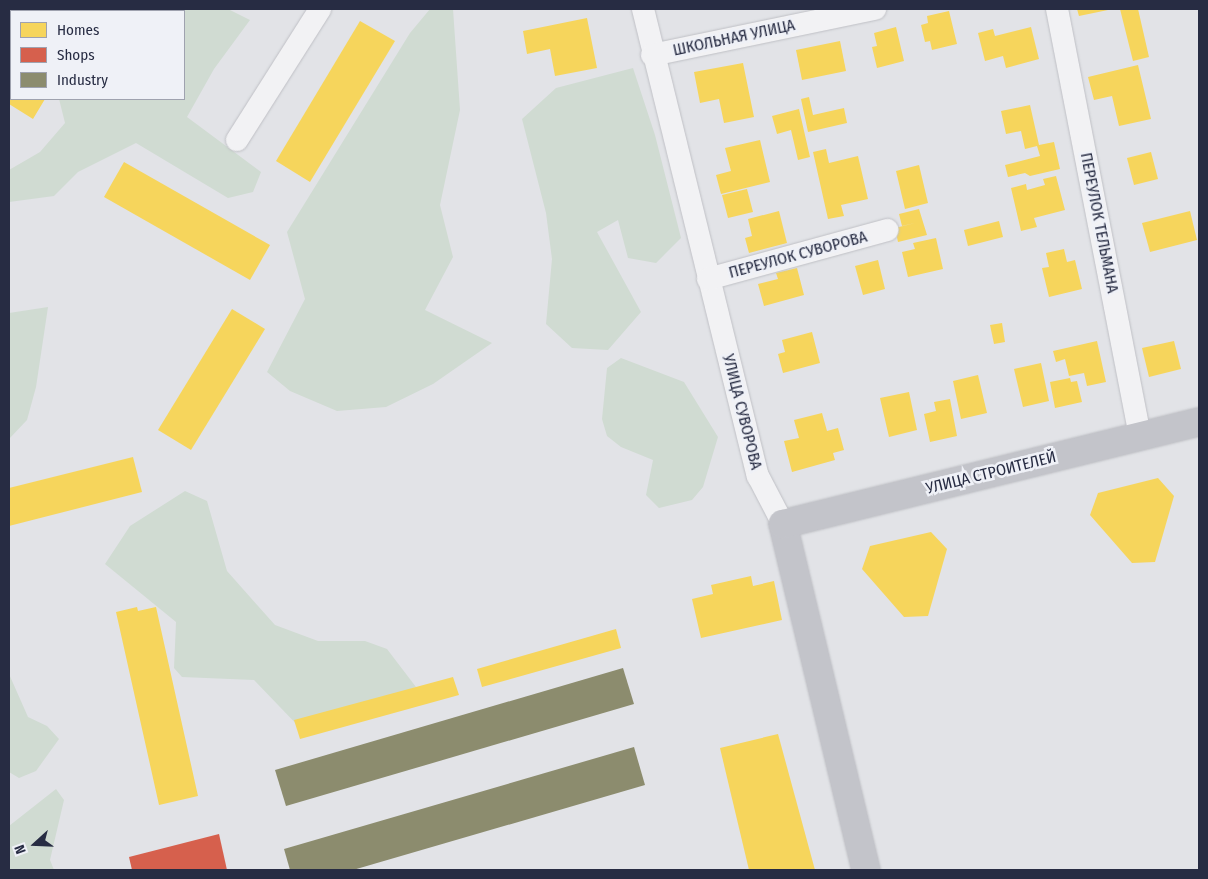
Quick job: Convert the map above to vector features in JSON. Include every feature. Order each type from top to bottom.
[{"type":"street","points":[[237,140],[320,9]]},
{"type":"street","name":"УЛИЦА СУВОРОВА","points":[[643,9],[652,55],[758,476],[783,524],[866,870]]},
{"type":"street","name":"ШКОЛЬНАЯ УЛИЦА","points":[[652,55],[876,9]]},
{"type":"street","name":"ПЕРЕУЛОК ТЕЛЬМАНА","points":[[1057,9],[1140,436]]},
{"type":"street","name":"ПЕРЕУЛОК СУВОРОВА","points":[[708,279],[887,230]]},
{"type":"street","name":"УЛИЦА СТРОИТЕЛЕЙ","points":[[783,524],[1199,422]]},
{"type":"shaded area","points":[[228,9],[250,20],[214,69],[187,117],[261,172],[253,192],[228,198],[136,143],[78,172],[54,196],[9,202],[9,170],[40,152],[65,123],[59,100],[185,100],[185,10],[164,10]]},
{"type":"shaded area","points":[[430,9],[453,9],[460,110],[440,205],[453,257],[425,310],[492,343],[433,384],[386,407],[337,411],[290,391],[267,372],[305,299],[287,232],[410,33]]},
{"type":"shaded area","points":[[633,68],[655,135],[681,238],[656,263],[628,258],[618,220],[597,232],[641,312],[608,350],[572,348],[546,324],[552,259],[546,213],[522,119],[556,88]]},
{"type":"shaded area","points":[[48,307],[36,387],[27,420],[9,439],[9,313]]},
{"type":"shaded area","points":[[621,358],[684,382],[718,437],[703,487],[692,500],[659,508],[646,495],[653,460],[621,447],[607,436],[602,419],[607,368]]},
{"type":"shaded area","points":[[185,491],[207,501],[227,571],[275,625],[318,641],[365,641],[387,649],[416,687],[303,731],[254,680],[182,677],[174,668],[176,622],[105,564],[130,526]]},
{"type":"shaded area","points":[[9,674],[28,717],[47,726],[59,739],[36,771],[19,778],[9,772]]},
{"type":"shaded area","points":[[56,789],[64,800],[50,860],[54,870],[9,870],[9,826]]},
{"type":"building: Homes","points":[[55,9],[100,9],[76,10]]},
{"type":"building: Homes","points":[[1077,9],[1108,9],[1108,10],[1079,16]]},
{"type":"building: Homes","points":[[1120,9],[1138,9],[1149,57],[1133,61]]},
{"type":"building: Homes","points":[[949,11],[957,44],[932,50],[930,41],[925,42],[921,25],[928,23],[927,16]]},
{"type":"building: Homes","points":[[587,18],[597,68],[555,76],[550,49],[527,54],[523,31]]},
{"type":"building: Homes","points":[[360,21],[395,41],[310,182],[276,161]]},
{"type":"building: Homes","points":[[896,27],[904,61],[877,68],[872,47],[877,46],[874,33]]},
{"type":"building: Homes","points":[[1031,27],[1039,59],[1006,68],[1003,56],[985,61],[978,33],[993,29],[995,36]]},
{"type":"building: Homes","points":[[840,41],[846,71],[802,80],[796,50]]},
{"type":"building: Homes","points":[[743,63],[754,117],[724,123],[719,99],[700,103],[694,72]]},
{"type":"building: Homes","points":[[1138,65],[1151,119],[1119,126],[1112,96],[1094,100],[1088,77]]},
{"type":"building: Homes","points":[[10,92],[10,100],[44,100],[33,119],[9,104]]},
{"type":"building: Homes","points":[[809,97],[813,115],[844,108],[847,123],[808,132],[801,99]]},
{"type":"building: Homes","points":[[1030,105],[1039,145],[1054,142],[1060,169],[1030,176],[1025,173],[1008,177],[1005,165],[1040,156],[1037,146],[1025,149],[1021,131],[1006,134],[1001,111]]},
{"type":"building: Homes","points":[[799,109],[810,157],[798,160],[791,130],[777,134],[772,116]]},
{"type":"building: Homes","points":[[760,140],[770,182],[721,194],[716,175],[731,171],[725,148]]},
{"type":"building: Homes","points":[[826,149],[829,163],[858,156],[868,199],[841,205],[844,216],[828,219],[813,152]]},
{"type":"building: Homes","points":[[1151,152],[1158,179],[1134,185],[1127,158]]},
{"type":"building: Homes","points":[[124,162],[270,245],[250,280],[104,197]]},
{"type":"building: Homes","points":[[919,165],[928,203],[905,209],[896,171]]},
{"type":"building: Homes","points":[[1056,176],[1065,210],[1034,218],[1037,227],[1021,231],[1011,188],[1026,184],[1027,190],[1045,185],[1043,179]]},
{"type":"building: Homes","points":[[747,189],[753,212],[728,218],[722,195]]},
{"type":"building: Homes","points":[[919,209],[927,235],[898,242],[895,228],[915,223],[902,226],[899,214]]},
{"type":"building: Homes","points":[[779,211],[787,243],[749,253],[745,238],[752,236],[748,219]]},
{"type":"building: Homes","points":[[1190,211],[1197,240],[1150,252],[1142,223]]},
{"type":"building: Homes","points":[[999,221],[1003,237],[968,246],[964,230]]},
{"type":"building: Homes","points":[[936,238],[943,269],[908,277],[902,252],[915,249],[913,243]]},
{"type":"building: Homes","points":[[1064,249],[1067,262],[1075,260],[1082,289],[1049,297],[1042,268],[1049,267],[1046,253]]},
{"type":"building: Homes","points":[[878,260],[885,289],[863,295],[855,266]]},
{"type":"building: Homes","points":[[797,268],[804,295],[764,306],[758,284],[778,279],[776,273]]},
{"type":"building: Homes","points":[[232,309],[265,329],[191,450],[158,430]]},
{"type":"building: Homes","points":[[1002,323],[1005,342],[994,344],[990,325]]},
{"type":"building: Homes","points":[[812,332],[820,363],[783,373],[778,354],[785,352],[782,340]]},
{"type":"building: Homes","points":[[1097,341],[1106,382],[1087,386],[1084,373],[1069,376],[1065,359],[1056,362],[1053,351]]},
{"type":"building: Homes","points":[[1174,341],[1181,369],[1149,377],[1142,348]]},
{"type":"building: Homes","points":[[1041,363],[1049,401],[1023,407],[1014,369]]},
{"type":"building: Homes","points":[[978,375],[987,413],[961,419],[953,381]]},
{"type":"building: Homes","points":[[1070,378],[1071,382],[1077,381],[1082,402],[1055,408],[1050,382]]},
{"type":"building: Homes","points":[[909,392],[917,430],[889,437],[880,398]]},
{"type":"building: Homes","points":[[950,399],[957,436],[930,442],[924,414],[936,411],[934,402]]},
{"type":"building: Homes","points":[[822,413],[827,431],[838,428],[844,450],[833,453],[835,460],[792,472],[784,441],[799,438],[794,420]]},
{"type":"building: Homes","points":[[133,457],[142,492],[9,526],[9,488]]},
{"type":"building: Homes","points":[[1158,478],[1174,496],[1155,562],[1132,563],[1090,515],[1098,493]]},
{"type":"building: Homes","points":[[931,532],[947,549],[928,616],[904,617],[862,569],[870,546]]},
{"type":"building: Homes","points":[[751,576],[753,586],[774,581],[782,620],[701,638],[692,599],[713,594],[711,585]]},
{"type":"building: Homes","points":[[137,607],[138,611],[156,607],[198,796],[159,805],[116,612]]},
{"type":"building: Homes","points":[[616,629],[621,648],[482,687],[477,669]]},
{"type":"building: Homes","points":[[453,677],[459,695],[300,739],[294,720]]},
{"type":"building: Homes","points":[[778,734],[815,870],[749,870],[720,748]]},
{"type":"building: Shops","points":[[219,834],[227,870],[132,870],[129,857]]},
{"type":"building: Industry","points":[[623,668],[634,704],[286,806],[275,770]]},
{"type":"building: Industry","points":[[634,747],[645,785],[353,870],[290,870],[284,849]]}]
